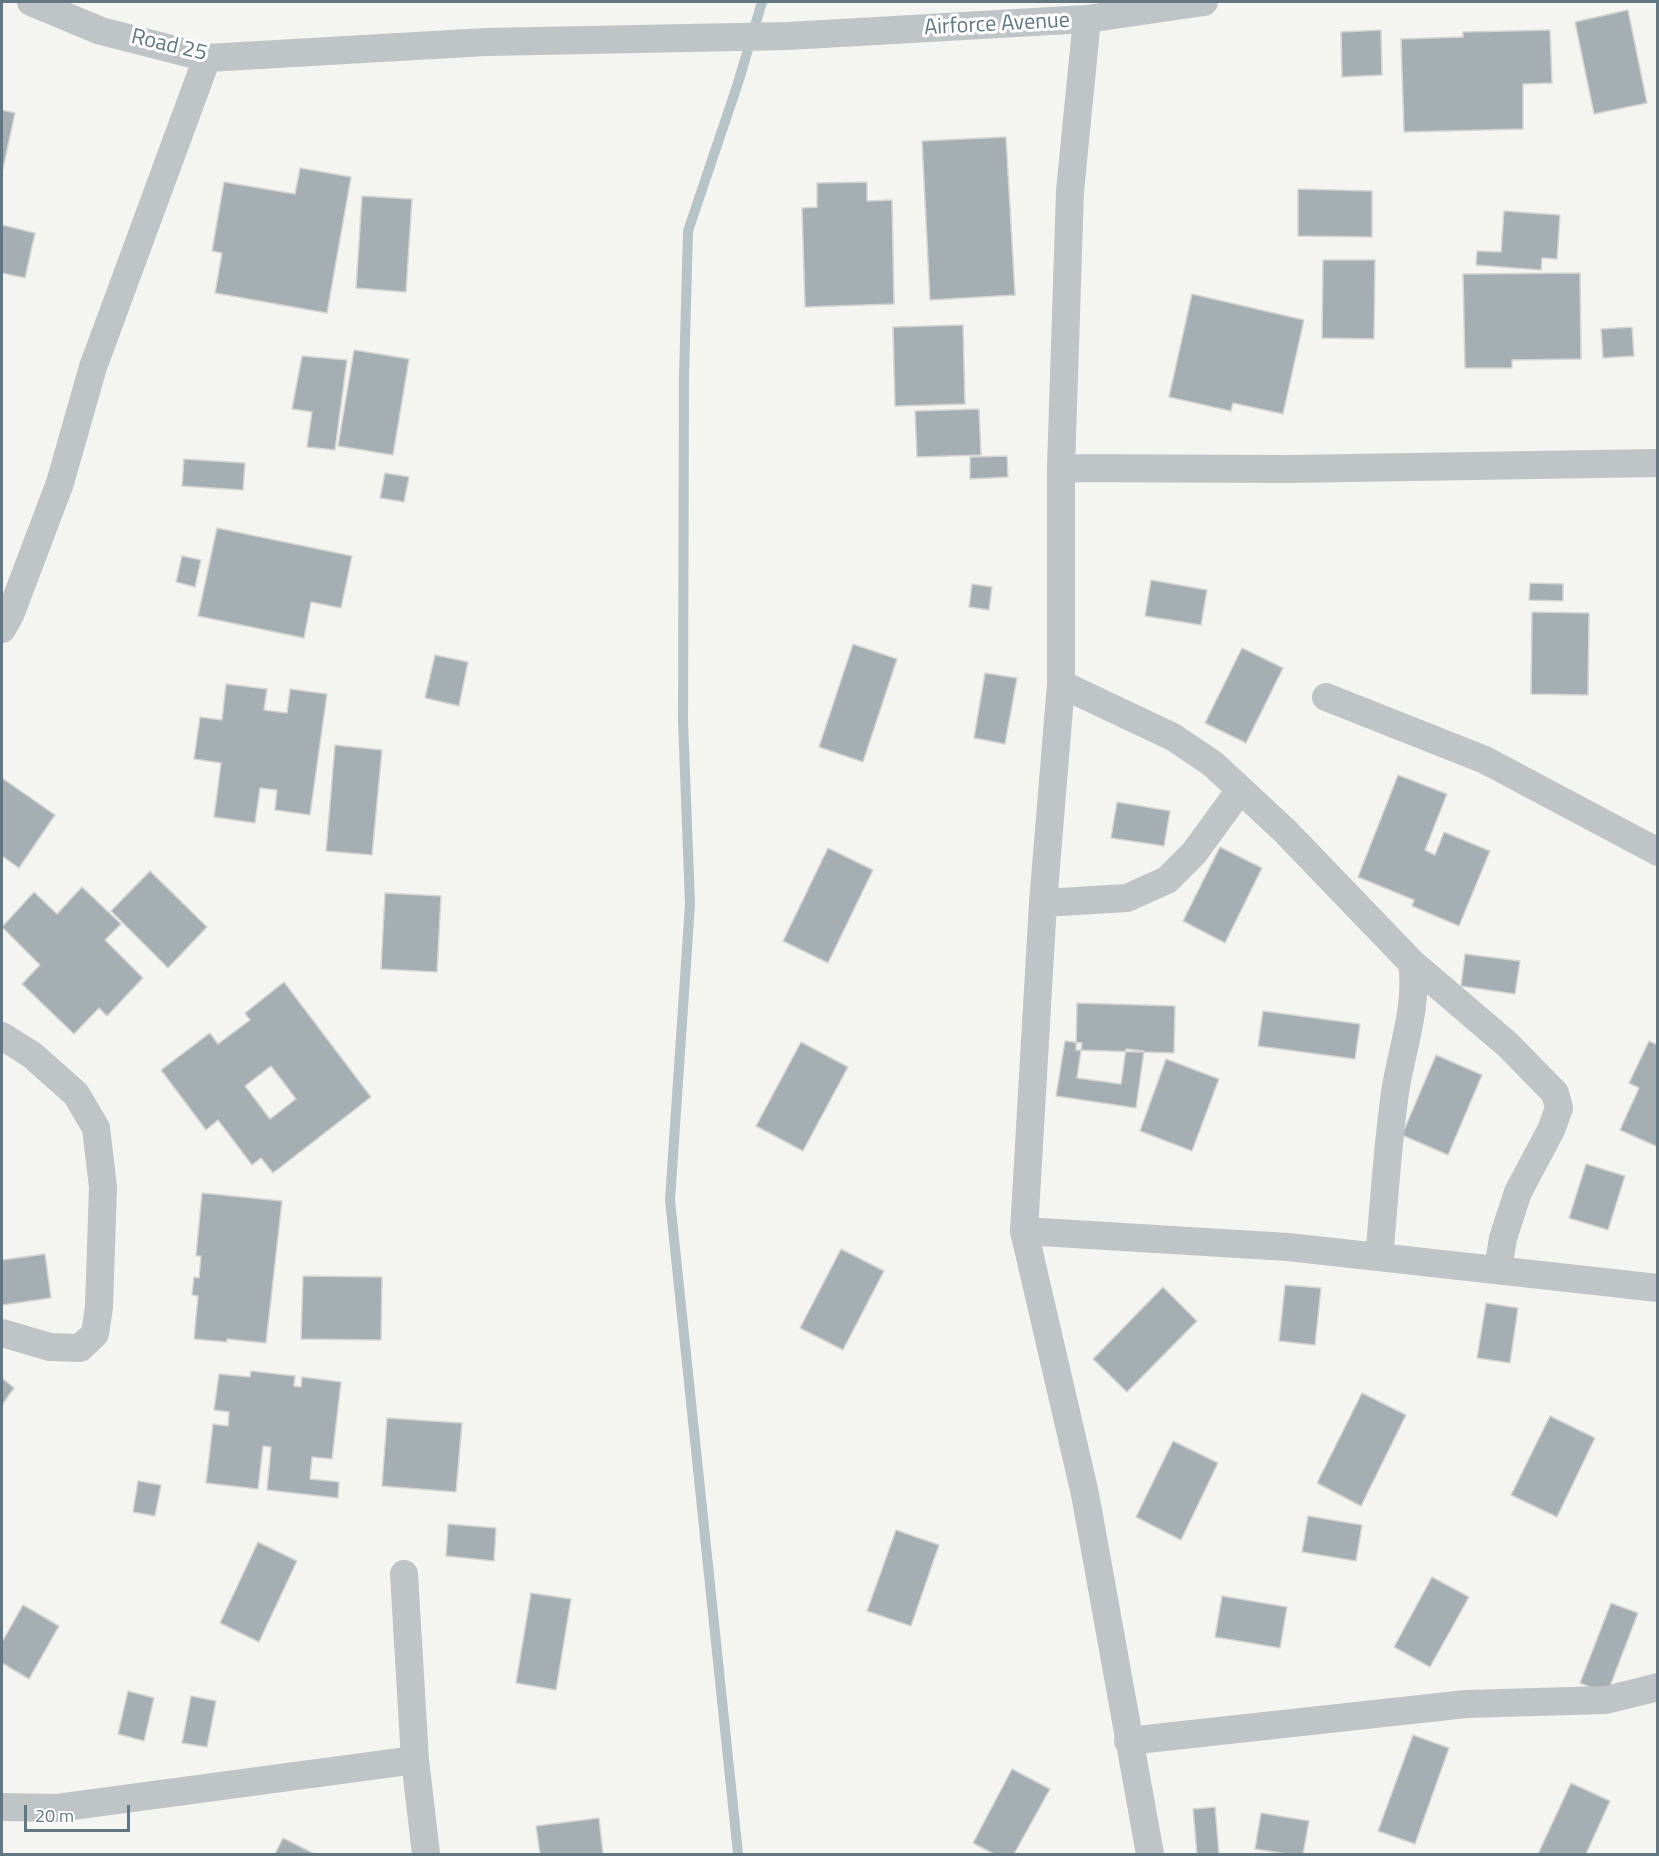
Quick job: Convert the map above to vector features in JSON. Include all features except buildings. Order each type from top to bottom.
[{"type":"street","name":"Road 25","points":[[31,2],[101,30],[207,58],[350,50]]},
{"type":"street","name":"Airforce Avenue","points":[[350,50],[486,42],[788,36],[1087,19],[1204,2]]},
{"type":"street","points":[[1087,19],[1070,191],[1061,468],[1061,684],[1043,903],[1024,1231],[1086,1494],[1150,1854]]},
{"type":"street","points":[[2,629],[10,615],[60,483],[93,367],[207,58]]},
{"type":"street","points":[[1061,468],[1289,469],[1658,463]]},
{"type":"street","points":[[1061,684],[1173,737],[1213,765],[1285,831],[1412,963],[1508,1045],[1555,1093],[1558,1108],[1551,1130],[1518,1192],[1503,1238],[1498,1270]]},
{"type":"street","points":[[1326,697],[1485,760],[1658,852]]},
{"type":"street","points":[[1043,903],[1127,898],[1167,880],[1194,853],[1240,790]]},
{"type":"street","points":[[1379,1257],[1394,1100],[1410,1014],[1414,976],[1412,963]]},
{"type":"street","points":[[2,1036],[32,1055],[76,1094],[96,1128],[103,1186],[99,1307],[94,1334],[80,1348],[50,1347],[2,1333]]},
{"type":"street","points":[[1024,1231],[1288,1247],[1658,1287]]},
{"type":"street","points":[[404,1574],[415,1760],[426,1854]]},
{"type":"street","points":[[1128,1740],[1466,1704],[1606,1700],[1658,1687]]},
{"type":"street","points":[[2,1807],[57,1808],[415,1760]]},
{"type":"waterway","points":[[738,1854],[670,1200],[690,904],[683,721],[684,377],[688,231],[738,83],[762,2]]}]
